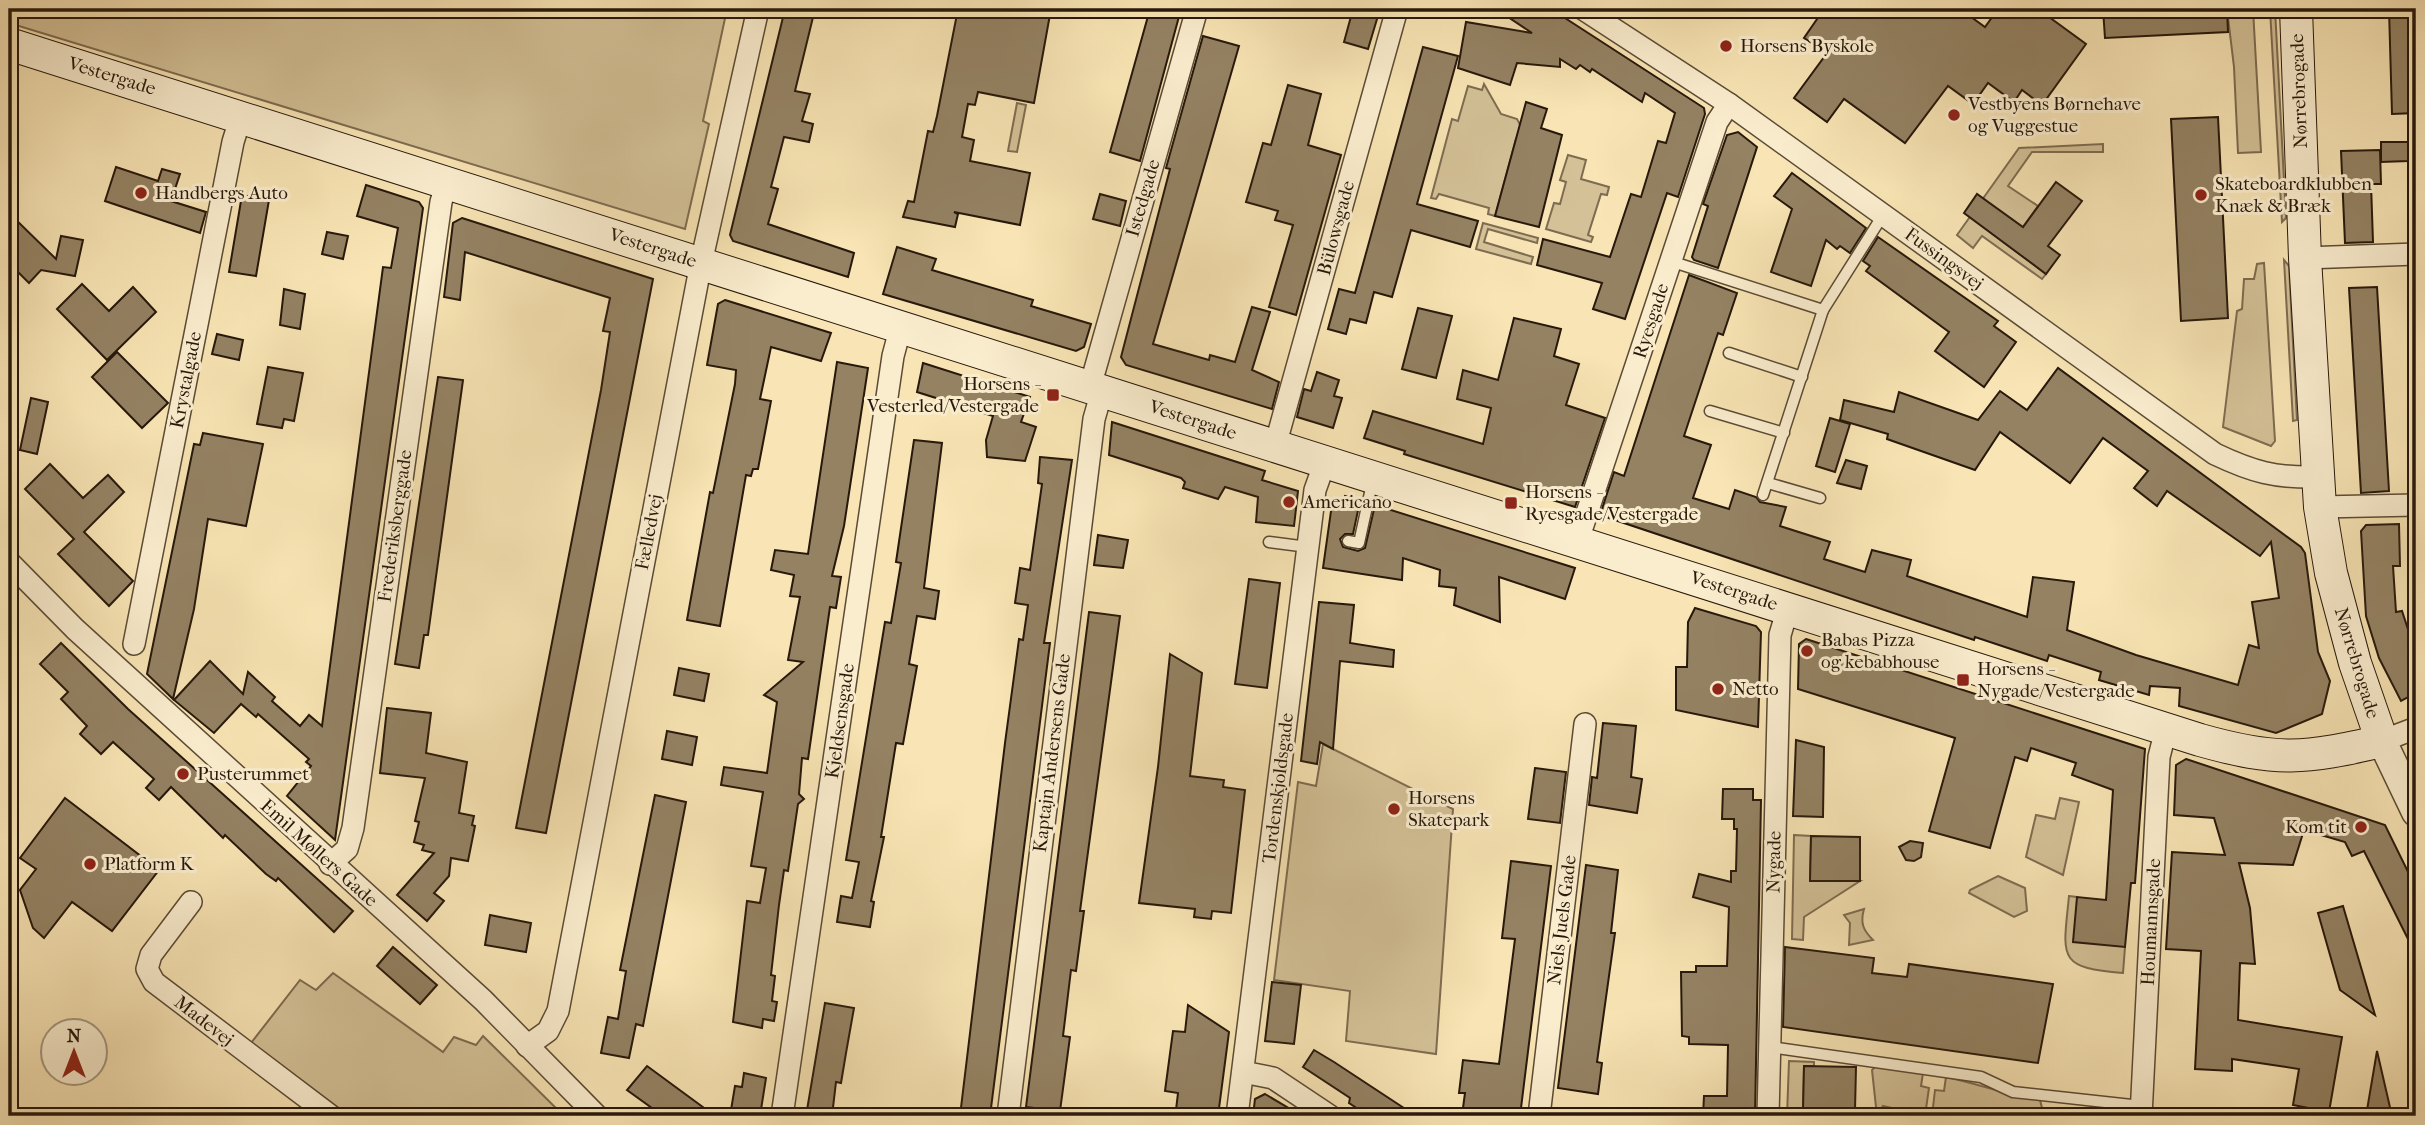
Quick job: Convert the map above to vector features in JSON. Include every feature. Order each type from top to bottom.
[{"type":"main road","name":"Nørrebrogade","points":[[2295,9],[2318,492],[2331,573],[2355,663],[2382,741]]},
{"type":"main road","name":"Vestergade","points":[[9,44],[1578,540],[2166,729],[2252,754],[2290,758],[2326,754],[2382,741]]},
{"type":"street","name":"Fælledvej","points":[[527,1045],[548,1031],[558,1011],[701,263],[758,9]]},
{"type":"street","name":"Istedgade","points":[[1096,389],[1197,9]]},
{"type":"street","name":"Bülowsgade","points":[[1275,446],[1397,9]]},
{"type":"street","name":"Fussingsvej","points":[[1583,9],[1728,104],[2214,454],[2250,471],[2318,492]]},
{"type":"street","name":"Ryesgade","points":[[1578,540],[1717,122],[1728,104]]},
{"type":"street","name":"Krystalgade","points":[[134,644],[233,142],[241,116]]},
{"type":"street","name":"Frederiksberggade","points":[[330,863],[347,849],[353,828],[441,202],[447,182]]},
{"type":"street","points":[[2305,258],[2416,254]]},
{"type":"street","name":"Kjeldsensgade","points":[[782,1116],[893,356],[901,326]]},
{"type":"street","name":"Kaptajn Andersens Gade","points":[[1008,1116],[1096,389]]},
{"type":"street","name":"Tordenskjoldsgade","points":[[1237,1116],[1315,490],[1325,462]]},
{"type":"street","points":[[2318,492],[2416,505]]},
{"type":"street","name":"Emil Møllers Gade","points":[[9,562],[75,629],[483,1000],[597,1116]]},
{"type":"street","name":"Nygade","points":[[1768,1116],[1780,635],[1788,608]]},
{"type":"street","name":"Niels Juels Gade","points":[[1539,1116],[1585,724]]},
{"type":"street","points":[[2382,741],[2416,728]]},
{"type":"street","name":"Houmannsgade","points":[[2141,1111],[2159,757],[2166,729]]},
{"type":"street","name":"Nørrebrogade","points":[[2382,741],[2416,812]]},
{"type":"street","name":"Madevej","points":[[191,902],[151,955],[147,969],[154,982],[331,1116]]},
{"type":"street","points":[[1243,1072],[1273,1078],[1330,1116]]},
{"type":"lane","points":[[1763,495],[1823,310],[1883,215]]},
{"type":"lane","points":[[1670,261],[1823,310]]},
{"type":"lane","points":[[1728,353],[1802,377]]},
{"type":"lane","points":[[1710,411],[1784,433]]},
{"type":"lane","points":[[1348,541],[1359,543],[1374,477]]},
{"type":"lane","points":[[1768,483],[1820,498]]},
{"type":"lane","points":[[1269,542],[1308,547]]},
{"type":"lane","points":[[1770,1047],[1982,1077],[2013,1092],[2141,1111]]},
{"type":"shaded area","points":[[9,9],[727,9],[703,121],[709,124],[685,229],[9,23]]},
{"type":"shaded area","points":[[2227,9],[2253,9],[2261,152],[2238,153],[2234,67]]},
{"type":"shaded area","points":[[2270,9],[2275,9],[2286,218],[2282,222]]},
{"type":"shaded area","points":[[1484,84],[1501,114],[1517,119],[1530,143],[1516,139],[1495,216],[1488,214],[1489,208],[1439,194],[1436,199],[1431,198],[1452,119],[1458,121],[1468,86],[1482,90]]},
{"type":"shaded area","points":[[1017,103],[1026,105],[1017,152],[1008,151]]},
{"type":"shaded area","points":[[2103,144],[2103,152],[2032,152],[2008,186],[2038,206],[2023,227],[1987,229],[2046,274],[2042,279],[1982,236],[1973,248],[1957,235],[2019,148]]},
{"type":"shaded area","points":[[1568,155],[1586,160],[1581,179],[1609,187],[1607,195],[1601,194],[1588,235],[1593,237],[1591,242],[1546,229],[1554,203],[1560,204],[1566,182],[1560,180]]},
{"type":"shaded area","points":[[1483,223],[1538,238],[1537,243],[1488,229],[1484,242],[1533,257],[1531,264],[1476,249]]},
{"type":"shaded area","points":[[2284,260],[2289,266],[2297,420],[2293,421]]},
{"type":"shaded area","points":[[2264,263],[2275,441],[2271,446],[2223,427],[2237,311],[2242,309],[2244,279],[2254,279],[2257,264]]},
{"type":"shaded area","points":[[1323,744],[1453,809],[1436,1054],[1346,1041],[1350,991],[1274,980],[1298,782],[1316,786]]},
{"type":"shaded area","points":[[2060,798],[2079,802],[2063,875],[2026,857],[2036,815],[2055,819]]},
{"type":"shaded area","points":[[1794,835],[1811,836],[1810,881],[1860,881],[1804,917],[1803,940],[1792,939]]},
{"type":"shaded area","points":[[1998,876],[2025,888],[2027,911],[2014,917],[1969,893]]},
{"type":"shaded area","points":[[2069,896],[2077,897],[2125,947],[2123,973],[2085,967],[2075,963],[2069,956],[2065,933]]},
{"type":"shaded area","points":[[1864,909],[1863,926],[1873,940],[1849,945],[1850,923],[1844,915]]},
{"type":"shaded area","points":[[333,973],[443,1052],[454,1037],[476,1045],[483,1036],[564,1116],[349,1116],[251,1043],[300,980],[316,990]]},
{"type":"shaded area","points":[[1789,1061],[1814,1062],[1814,1066],[1804,1066],[1803,1109],[1836,1110],[1834,1116],[1787,1116]]},
{"type":"shaded area","points":[[1876,1066],[1923,1073],[1921,1086],[1929,1088],[1925,1116],[1883,1106],[1877,1116],[1872,1070]]},
{"type":"shaded area","points":[[1946,1077],[2040,1100],[2044,1116],[1932,1116],[1935,1090],[1944,1091]]},
{"type":"building","points":[[785,9],[815,9],[795,91],[810,94],[802,121],[813,124],[809,142],[784,137],[771,187],[778,189],[768,224],[854,253],[848,277],[733,241],[730,235]]},
{"type":"building","points":[[958,9],[1051,9],[1034,103],[978,92],[975,105],[968,104],[962,137],[974,140],[970,161],[1030,173],[1020,225],[954,212],[958,214],[955,227],[903,217],[908,201],[914,202],[928,131],[933,132]]},
{"type":"building","points":[[1150,9],[1181,9],[1140,161],[1110,152]]},
{"type":"building","points":[[1353,9],[1380,9],[1368,49],[1344,42]]},
{"type":"building","points":[[1496,9],[1551,9],[1704,108],[1705,114],[1678,197],[1667,193],[1625,319],[1593,309],[1602,283],[1537,265],[1543,239],[1610,257],[1631,194],[1641,197],[1658,141],[1666,143],[1675,113],[1645,93],[1642,102],[1592,69],[1590,72],[1580,65],[1576,69],[1560,59],[1560,67],[1517,63],[1510,85],[1458,68],[1466,22],[1532,33]]},
{"type":"building","points":[[1824,9],[1960,9],[1985,27],[1998,9],[2038,9],[2086,44],[2042,105],[2022,90],[2014,102],[1988,83],[1973,104],[1948,86],[1905,143],[1844,99],[1827,122],[1794,98],[1827,53],[1804,38]]},
{"type":"building","points":[[2103,9],[2227,9],[2228,32],[2105,38]]},
{"type":"building","points":[[2389,9],[2416,9],[2416,113],[2392,114]]},
{"type":"building","points":[[1203,36],[1239,46],[1153,344],[1209,360],[1210,355],[1235,362],[1252,307],[1270,312],[1252,370],[1279,382],[1272,409],[1126,365],[1121,357],[1170,169],[1166,168]]},
{"type":"building","points":[[1423,47],[1458,56],[1417,204],[1478,221],[1470,247],[1411,230],[1392,297],[1374,292],[1366,323],[1350,319],[1346,334],[1328,329],[1339,289],[1355,293]]},
{"type":"building","points":[[1288,85],[1321,94],[1308,145],[1341,155],[1296,315],[1269,307],[1293,225],[1275,220],[1278,211],[1246,202],[1263,143],[1271,145]]},
{"type":"building","points":[[1526,102],[1547,109],[1541,128],[1562,135],[1539,227],[1495,216]]},
{"type":"building","points":[[2218,117],[2228,318],[2181,321],[2171,119]]},
{"type":"building","points":[[1738,132],[1757,147],[1718,268],[1692,257],[1708,206],[1703,204],[1727,135]]},
{"type":"building","points":[[2381,142],[2408,142],[2408,161],[2381,162]]},
{"type":"building","points":[[2380,150],[2381,184],[2371,184],[2373,242],[2345,243],[2341,151]]},
{"type":"building","name":"Handbergs Auto","points":[[116,167],[158,181],[162,169],[180,174],[171,201],[206,212],[200,233],[105,201]]},
{"type":"building","points":[[1792,173],[1866,228],[1850,253],[1840,246],[1837,249],[1826,240],[1811,286],[1771,272],[1792,209],[1774,196]]},
{"type":"building","points":[[2056,182],[2082,201],[2048,246],[2060,255],[2046,274],[1964,213],[1977,194],[2023,227]]},
{"type":"building","points":[[366,185],[419,202],[423,208],[335,840],[287,796],[311,766],[306,762],[309,759],[258,714],[256,717],[241,704],[214,733],[174,700],[210,661],[243,694],[248,672],[275,697],[272,701],[300,726],[309,715],[322,726],[383,267],[391,268],[398,228],[357,216]]},
{"type":"building","points":[[1100,194],[1126,201],[1120,226],[1093,219]]},
{"type":"building","points":[[242,195],[269,200],[256,276],[229,272]]},
{"type":"building","points":[[9,213],[56,259],[61,236],[83,240],[75,276],[41,270],[29,283],[9,263]]},
{"type":"building","points":[[462,218],[653,279],[546,833],[516,828],[601,390],[610,332],[603,331],[610,298],[465,252],[460,300],[444,297],[453,223]]},
{"type":"building","points":[[327,232],[348,236],[343,259],[322,254]]},
{"type":"building","points":[[1878,237],[1998,321],[1994,326],[2016,342],[1984,387],[1935,351],[1949,332],[1866,271],[1870,266],[1863,261]]},
{"type":"building","points":[[897,247],[936,259],[932,270],[1033,300],[1031,306],[1091,324],[1084,347],[1076,351],[883,294]]},
{"type":"building","points":[[1689,275],[1737,293],[1723,335],[1718,333],[1684,436],[1711,445],[1693,498],[1729,509],[1735,490],[1756,497],[1760,502],[1786,507],[1780,526],[1830,542],[1824,559],[1865,572],[1872,550],[1911,560],[1907,576],[2027,617],[2033,577],[2074,582],[2067,630],[2136,655],[2238,685],[2249,645],[2259,648],[2252,602],[2279,598],[2271,542],[2260,556],[2167,491],[2157,506],[2134,488],[2148,471],[2103,438],[2070,483],[2000,432],[1975,470],[1887,439],[1888,434],[1840,420],[1844,400],[1894,412],[1899,392],[1978,420],[2000,391],[2027,410],[2058,368],[2301,547],[2305,553],[2318,652],[2330,681],[2322,714],[2276,733],[2179,706],[2180,688],[2150,686],[2149,695],[2099,680],[2101,672],[2049,655],[2047,661],[1975,637],[1974,640],[1600,515],[1614,472],[1624,476]]},
{"type":"building","points":[[82,284],[109,311],[133,287],[156,312],[107,360],[57,309]]},
{"type":"building","points":[[2377,287],[2389,491],[2361,493],[2349,288]]},
{"type":"building","points":[[284,289],[305,294],[300,329],[280,325]]},
{"type":"building","points":[[725,300],[831,333],[821,361],[771,347],[760,399],[771,401],[758,469],[753,469],[751,476],[746,475],[720,626],[687,620],[710,492],[713,493],[735,384],[736,370],[707,365],[718,304]]},
{"type":"building","points":[[1418,308],[1452,316],[1436,378],[1402,369]]},
{"type":"building","points":[[1514,318],[1561,329],[1554,356],[1579,364],[1566,405],[1605,418],[1575,507],[1404,454],[1405,451],[1364,438],[1373,411],[1483,444],[1491,408],[1457,399],[1463,370],[1498,380]]},
{"type":"building","points":[[217,334],[243,340],[239,360],[212,354]]},
{"type":"building","points":[[117,352],[168,403],[142,428],[92,377]]},
{"type":"building","points":[[837,362],[868,368],[844,526],[832,576],[841,577],[836,608],[830,607],[808,759],[802,758],[799,794],[804,799],[798,804],[788,871],[784,870],[771,975],[775,976],[772,1001],[777,1002],[774,1021],[763,1019],[762,1028],[733,1022],[747,901],[760,903],[766,868],[751,866],[763,792],[721,785],[724,767],[767,773],[777,702],[764,695],[803,662],[788,660],[800,597],[790,596],[794,575],[771,570],[775,550],[808,554]]},
{"type":"building","points":[[923,363],[1030,397],[1021,422],[1036,427],[1025,461],[987,457],[986,440],[993,416],[917,392]]},
{"type":"building","points":[[268,367],[303,373],[294,421],[284,419],[282,428],[257,424]]},
{"type":"building","points":[[1317,372],[1339,380],[1334,396],[1342,398],[1333,428],[1297,417],[1304,389],[1311,391]]},
{"type":"building","points":[[438,377],[463,380],[428,635],[424,635],[419,668],[395,664]]},
{"type":"building","points":[[31,398],[48,402],[37,454],[20,450]]},
{"type":"building","points":[[1830,418],[1850,424],[1835,472],[1816,466]]},
{"type":"building","points":[[1112,422],[1265,471],[1262,480],[1298,491],[1294,526],[1256,522],[1258,497],[1225,487],[1218,499],[1183,488],[1185,482],[1181,478],[1109,455]]},
{"type":"building","points":[[203,433],[263,444],[246,526],[208,519],[194,609],[173,699],[147,674],[194,444],[200,445]]},
{"type":"building","points":[[914,440],[942,443],[924,588],[939,591],[935,619],[917,616],[909,664],[917,666],[903,744],[896,743],[881,837],[884,837],[871,901],[874,902],[870,927],[837,922],[841,896],[852,898],[859,862],[846,860],[885,622],[891,623],[901,563],[896,562]]},
{"type":"building","points":[[1040,457],[1072,460],[1044,643],[1050,643],[990,1116],[960,1116],[1005,743],[1019,639],[1023,640],[1028,605],[1015,603],[1020,568],[1030,570],[1042,484],[1038,483]]},
{"type":"building","points":[[1846,460],[1867,466],[1861,489],[1837,483]]},
{"type":"building","points":[[50,464],[83,498],[108,475],[124,492],[84,532],[133,581],[109,606],[58,554],[74,539],[25,489]]},
{"type":"building","points":[[1345,496],[1360,501],[1353,534],[1345,534],[1340,539],[1343,547],[1358,551],[1365,548],[1375,505],[1575,568],[1565,599],[1499,577],[1500,622],[1454,605],[1456,588],[1439,586],[1440,570],[1403,558],[1402,580],[1323,568],[1332,504],[1342,507]]},
{"type":"building","points":[[2399,524],[2400,566],[2393,566],[2396,612],[2402,611],[2416,654],[2416,693],[2401,701],[2379,658],[2366,616],[2361,531],[2366,525]]},
{"type":"building","points":[[1098,535],[1128,540],[1123,568],[1094,565]]},
{"type":"building","points":[[1249,579],[1280,583],[1267,688],[1235,684]]},
{"type":"building","points":[[1319,602],[1354,605],[1350,643],[1394,650],[1393,667],[1340,661],[1333,749],[1320,742],[1317,764],[1301,761]]},
{"type":"building","name":"Netto","points":[[1695,608],[1756,626],[1761,632],[1758,727],[1676,710],[1676,667],[1687,667],[1688,622]]},
{"type":"building","points":[[1089,612],[1120,616],[1080,911],[1084,911],[1076,971],[1071,970],[1063,1036],[1070,1037],[1060,1111],[1026,1107]]},
{"type":"building","points":[[1806,639],[2145,749],[2135,883],[2131,883],[2125,947],[2073,942],[2077,897],[2106,900],[2113,790],[2072,775],[2076,763],[2031,748],[2027,761],[2015,757],[1990,848],[1929,831],[1955,738],[1798,689],[1799,644]]},
{"type":"building","points":[[61,643],[128,709],[353,911],[334,932],[278,878],[276,881],[266,874],[225,835],[223,838],[171,787],[159,800],[146,788],[154,779],[113,742],[101,754],[80,734],[87,726],[61,699],[68,692],[40,664]]},
{"type":"building","points":[[1170,654],[1202,673],[1190,776],[1224,780],[1223,787],[1245,790],[1231,913],[1212,911],[1211,919],[1194,917],[1195,909],[1139,903]]},
{"type":"building","points":[[679,668],[709,674],[704,701],[674,695]]},
{"type":"building","points":[[387,708],[431,713],[426,753],[467,762],[459,813],[474,816],[472,825],[475,826],[468,861],[451,858],[449,876],[434,893],[444,901],[427,921],[397,895],[434,853],[422,850],[424,845],[414,842],[419,822],[415,821],[425,778],[380,773]]},
{"type":"building","points":[[1603,723],[1636,726],[1631,777],[1642,779],[1637,813],[1589,805],[1592,777],[1597,778]]},
{"type":"building","points":[[667,731],[697,737],[692,765],[662,759]]},
{"type":"building","points":[[1796,740],[1824,747],[1823,817],[1793,816]]},
{"type":"building","points":[[2186,759],[2385,825],[2416,888],[2416,955],[2364,851],[2352,856],[2345,842],[2304,830],[2293,865],[2239,863],[2250,908],[2255,964],[2240,963],[2238,1020],[2342,1037],[2329,1112],[2293,1105],[2299,1069],[2232,1059],[2232,1071],[2195,1069],[2201,951],[2166,949],[2172,852],[2225,855],[2214,818],[2174,815],[2176,765]]},
{"type":"building","points":[[1535,768],[1566,772],[1560,823],[1528,819]]},
{"type":"building","points":[[1723,789],[1753,789],[1753,800],[1761,800],[1755,1116],[1703,1116],[1704,1096],[1727,1096],[1728,1045],[1689,1044],[1689,1037],[1682,1036],[1681,972],[1696,972],[1696,966],[1727,966],[1729,907],[1693,897],[1699,874],[1731,882],[1731,871],[1736,871],[1737,829],[1734,829],[1734,819],[1722,819]]},
{"type":"building","points":[[655,795],[686,802],[643,1026],[636,1024],[629,1058],[601,1053],[608,1017],[618,1019],[626,971],[620,970]]},
{"type":"building","name":"Platform K","points":[[65,798],[159,870],[112,931],[72,902],[44,938],[33,928],[20,890],[36,869],[20,858]]},
{"type":"building","points":[[1811,836],[1860,837],[1860,881],[1810,881]]},
{"type":"building","points":[[1910,841],[1923,843],[1921,857],[1914,861],[1906,860],[1899,847]]},
{"type":"building","points":[[1511,861],[1551,866],[1520,1116],[1463,1108],[1465,1093],[1459,1093],[1463,1060],[1499,1064],[1515,939],[1502,938]]},
{"type":"building","points":[[1586,865],[1618,870],[1611,933],[1615,933],[1597,1062],[1602,1063],[1598,1094],[1558,1088]]},
{"type":"building","points":[[2343,906],[2375,1015],[2340,990],[2318,913]]},
{"type":"building","points":[[490,915],[531,923],[526,952],[485,945]]},
{"type":"building","points":[[393,947],[437,985],[420,1004],[377,966]]},
{"type":"building","points":[[1785,947],[1874,958],[1872,973],[1907,977],[1909,964],[2053,984],[2038,1063],[1783,1027]]},
{"type":"building","points":[[1272,982],[1301,985],[1294,1044],[1265,1041]]},
{"type":"building","points":[[825,1003],[854,1008],[841,1083],[836,1082],[832,1116],[806,1116]]},
{"type":"building","points":[[1188,1005],[1229,1032],[1218,1116],[1183,1116],[1184,1111],[1176,1110],[1178,1093],[1165,1091],[1173,1031],[1185,1032]]},
{"type":"building","points":[[1314,1050],[1416,1116],[1369,1116],[1349,1103],[1350,1098],[1303,1067]]},
{"type":"building","points":[[2377,1051],[2392,1116],[2366,1116]]},
{"type":"building","points":[[647,1066],[715,1116],[663,1116],[627,1090]]},
{"type":"building","points":[[1804,1066],[1856,1067],[1855,1110],[1803,1109]]},
{"type":"building","points":[[744,1073],[766,1078],[760,1116],[730,1116],[735,1086],[742,1087]]},
{"type":"building","points":[[1265,1094],[1302,1116],[1253,1116],[1255,1099]]},
{"type":"place","name":"Horsens Byskole","points":[[1726,46]]},
{"type":"place","name":"Vestbyens Børnehave og Vuggestue","points":[[1954,115]]},
{"type":"place","name":"Handbergs Auto","points":[[141,193]]},
{"type":"place","name":"Skateboardklubben Knæk & Bræk","points":[[2201,195]]},
{"type":"place","name":"Horsens - Vesterled/Vestergade","points":[[1053,395]]},
{"type":"place","name":"Americano","points":[[1289,502]]},
{"type":"place","name":"Horsens - Ryesgade/Vestergade","points":[[1511,503]]},
{"type":"place","name":"Babas Pizza og kebabhouse","points":[[1807,651]]},
{"type":"place","name":"Horsens - Nygade/Vestergade","points":[[1963,680]]},
{"type":"place","name":"Netto","points":[[1718,689]]},
{"type":"place","name":"Pusterummet","points":[[183,774]]},
{"type":"place","name":"Horsens Skatepark","points":[[1394,809]]},
{"type":"place","name":"Kom tit","points":[[2361,827]]},
{"type":"place","name":"Platform K","points":[[90,864]]}]
